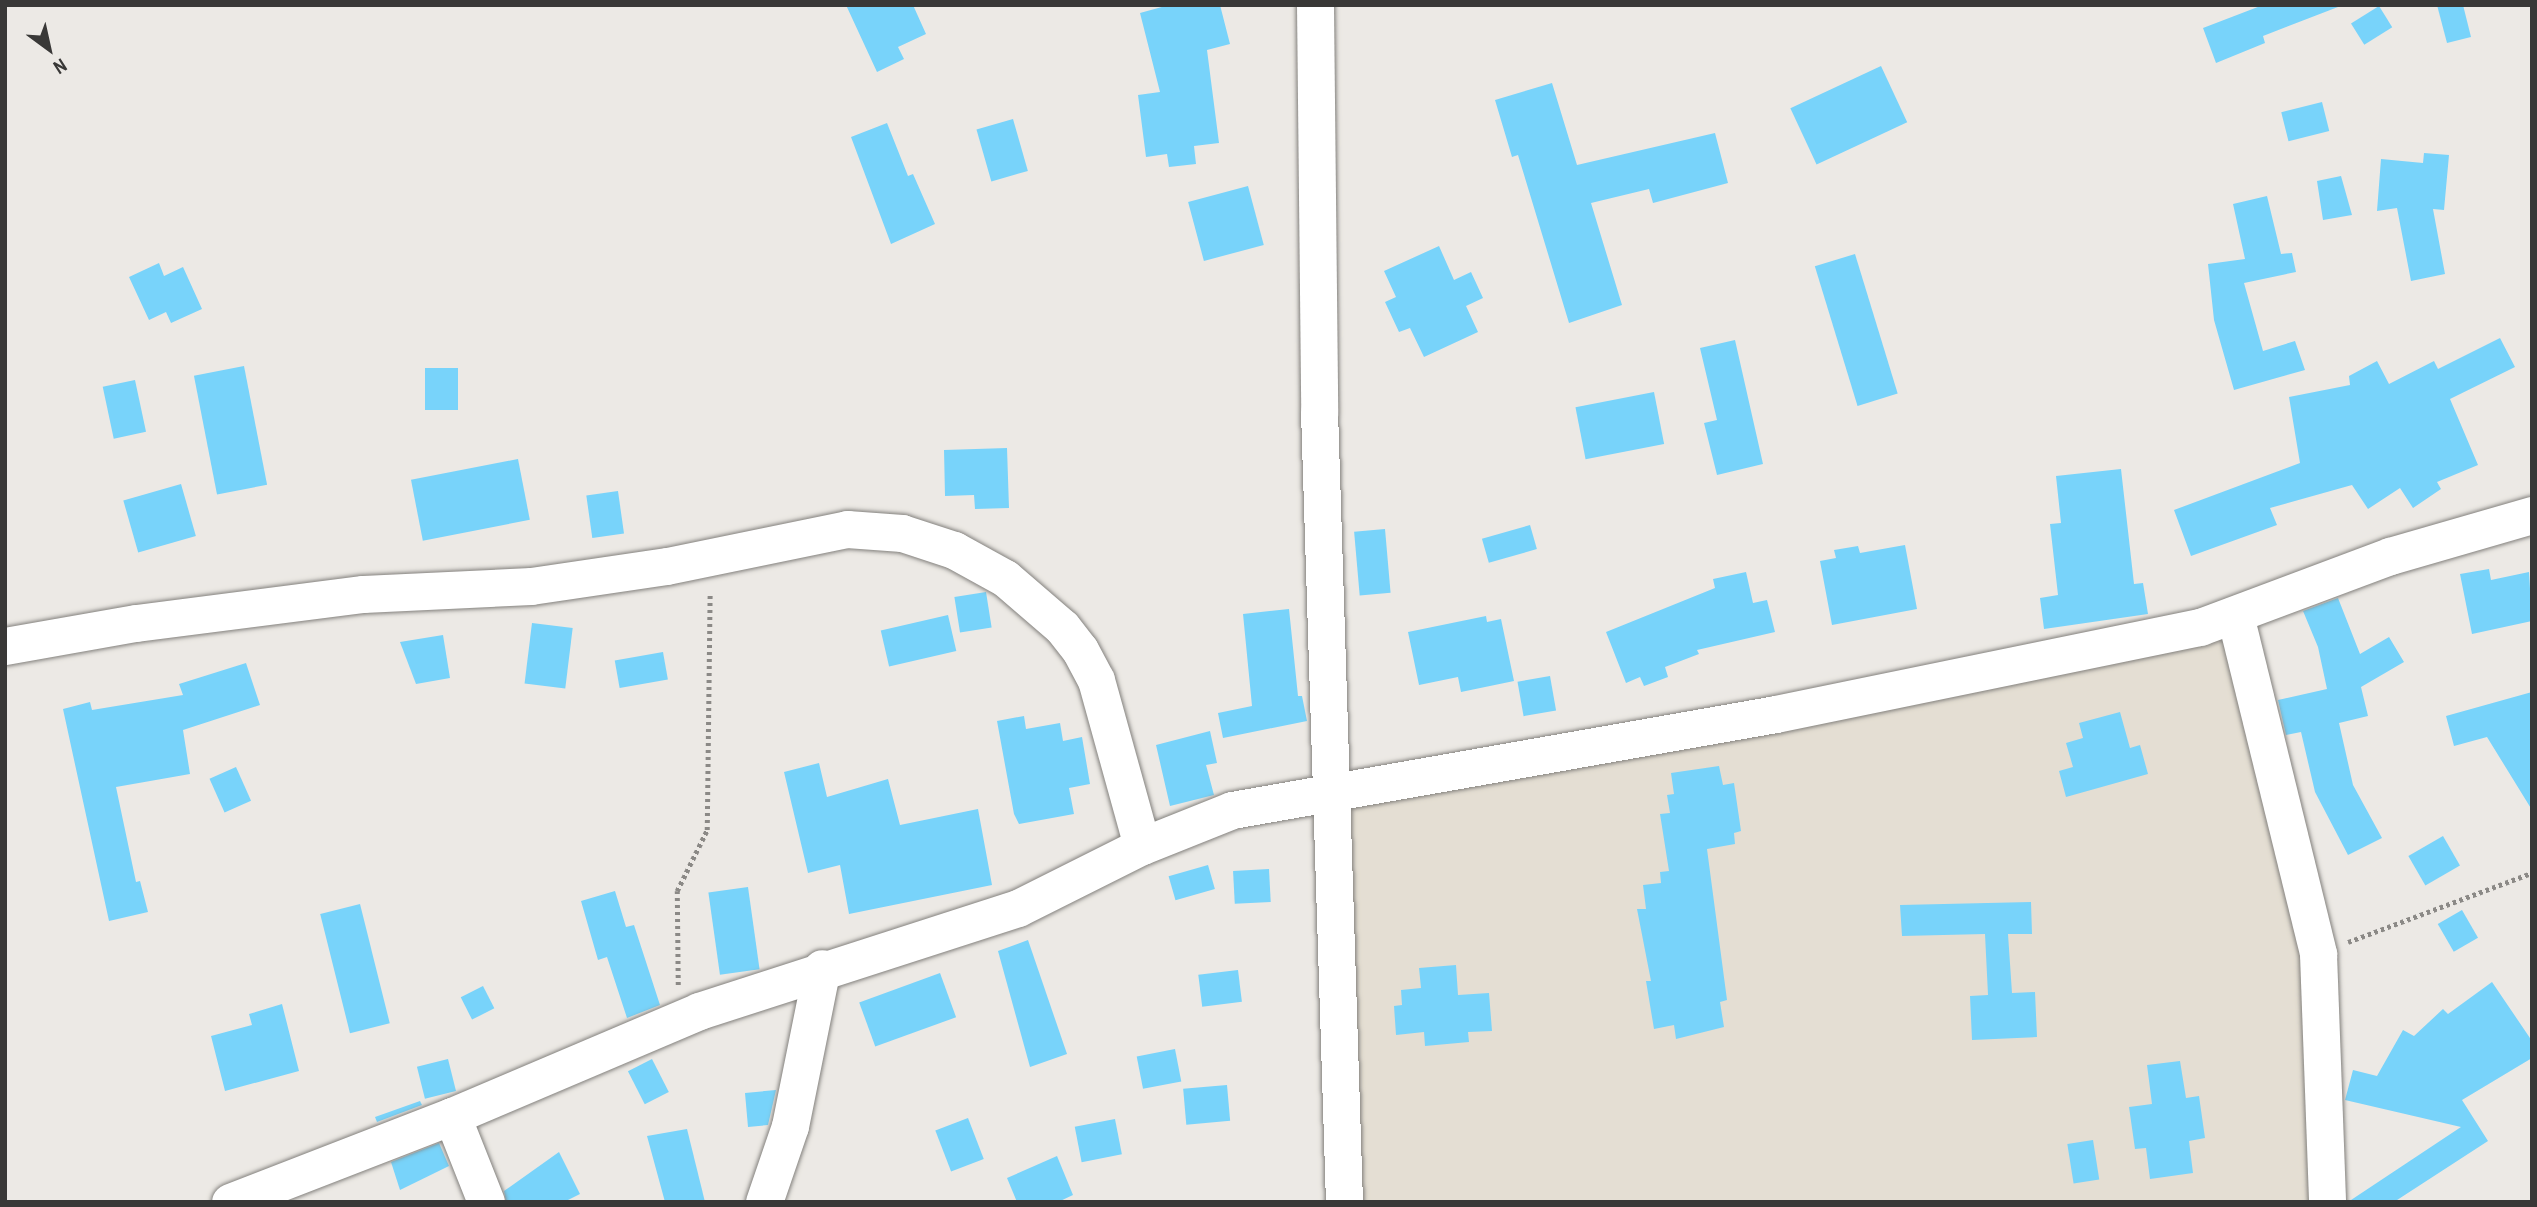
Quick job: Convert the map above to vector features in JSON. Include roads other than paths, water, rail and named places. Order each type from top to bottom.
[{"type":"street","points":[[1315,5],[1319,397],[1344,1202]]},
{"type":"street","points":[[230,1202],[452,1116],[660,1027],[822,968],[1018,908],[1142,846],[1232,810],[1278,799],[1333,795],[1789,711],[2188,629],[2235,615],[2390,556],[2532,515]]},
{"type":"street","points":[[5,646],[254,607],[363,594],[531,586],[861,530],[902,533],[954,550],[1004,578],[1062,627],[1096,680],[1142,846]]},
{"type":"street","points":[[2235,615],[2318,954],[2327,1202]]},
{"type":"street","points":[[764,1202],[790,1126],[822,968]]},
{"type":"street","points":[[452,1116],[486,1202]]}]
